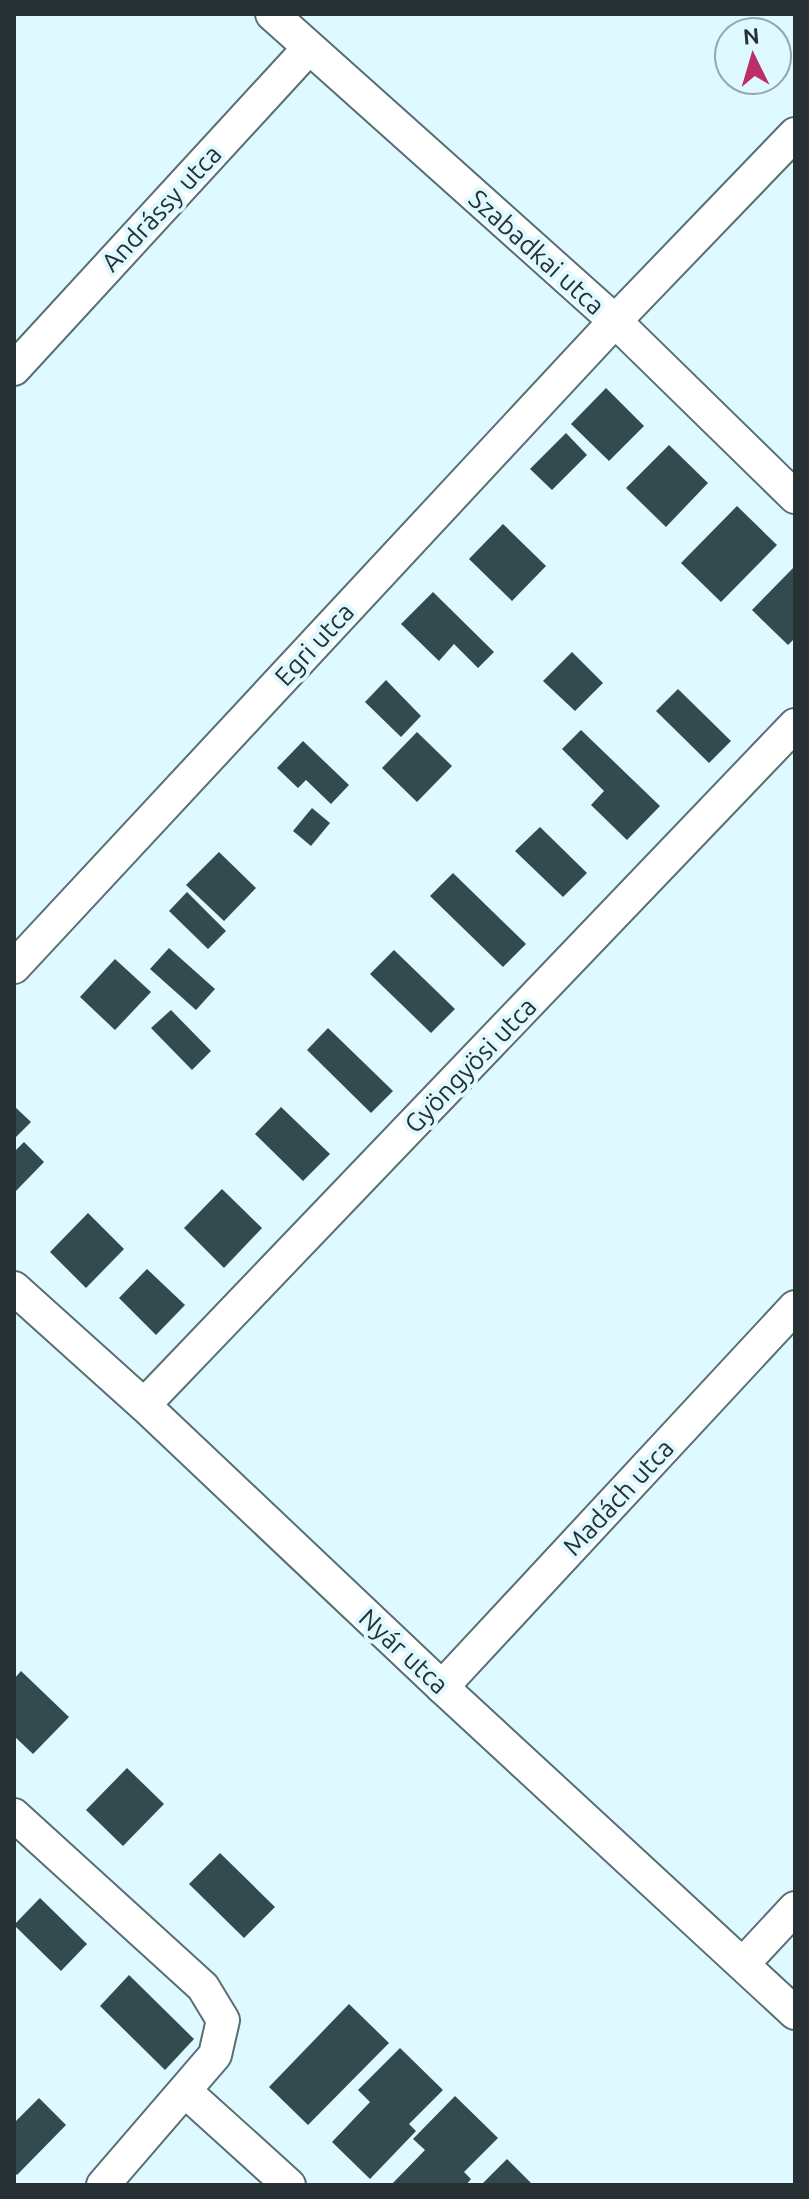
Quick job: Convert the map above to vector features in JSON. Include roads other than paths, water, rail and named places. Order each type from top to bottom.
[{"type":"street","name":"Szabadkai utca","points":[[272,14],[615,321],[795,497]]},
{"type":"street","name":"Andrássy utca","points":[[14,369],[309,48]]},
{"type":"street","name":"Egri utca","points":[[14,967],[615,321],[795,134]]},
{"type":"street","name":"Gyöngyösi utca","points":[[144,1405],[795,725]]},
{"type":"street","name":"Nyár utca","points":[[14,1288],[144,1405],[442,1687],[795,2013]]},
{"type":"street","name":"Madách utca","points":[[442,1687],[795,1307]]},
{"type":"street","points":[[14,1815],[203,1987],[223,2020],[215,2055],[103,2185]]},
{"type":"street","points":[[743,1964],[795,1908]]},
{"type":"street","points":[[185,2091],[289,2185]]}]
